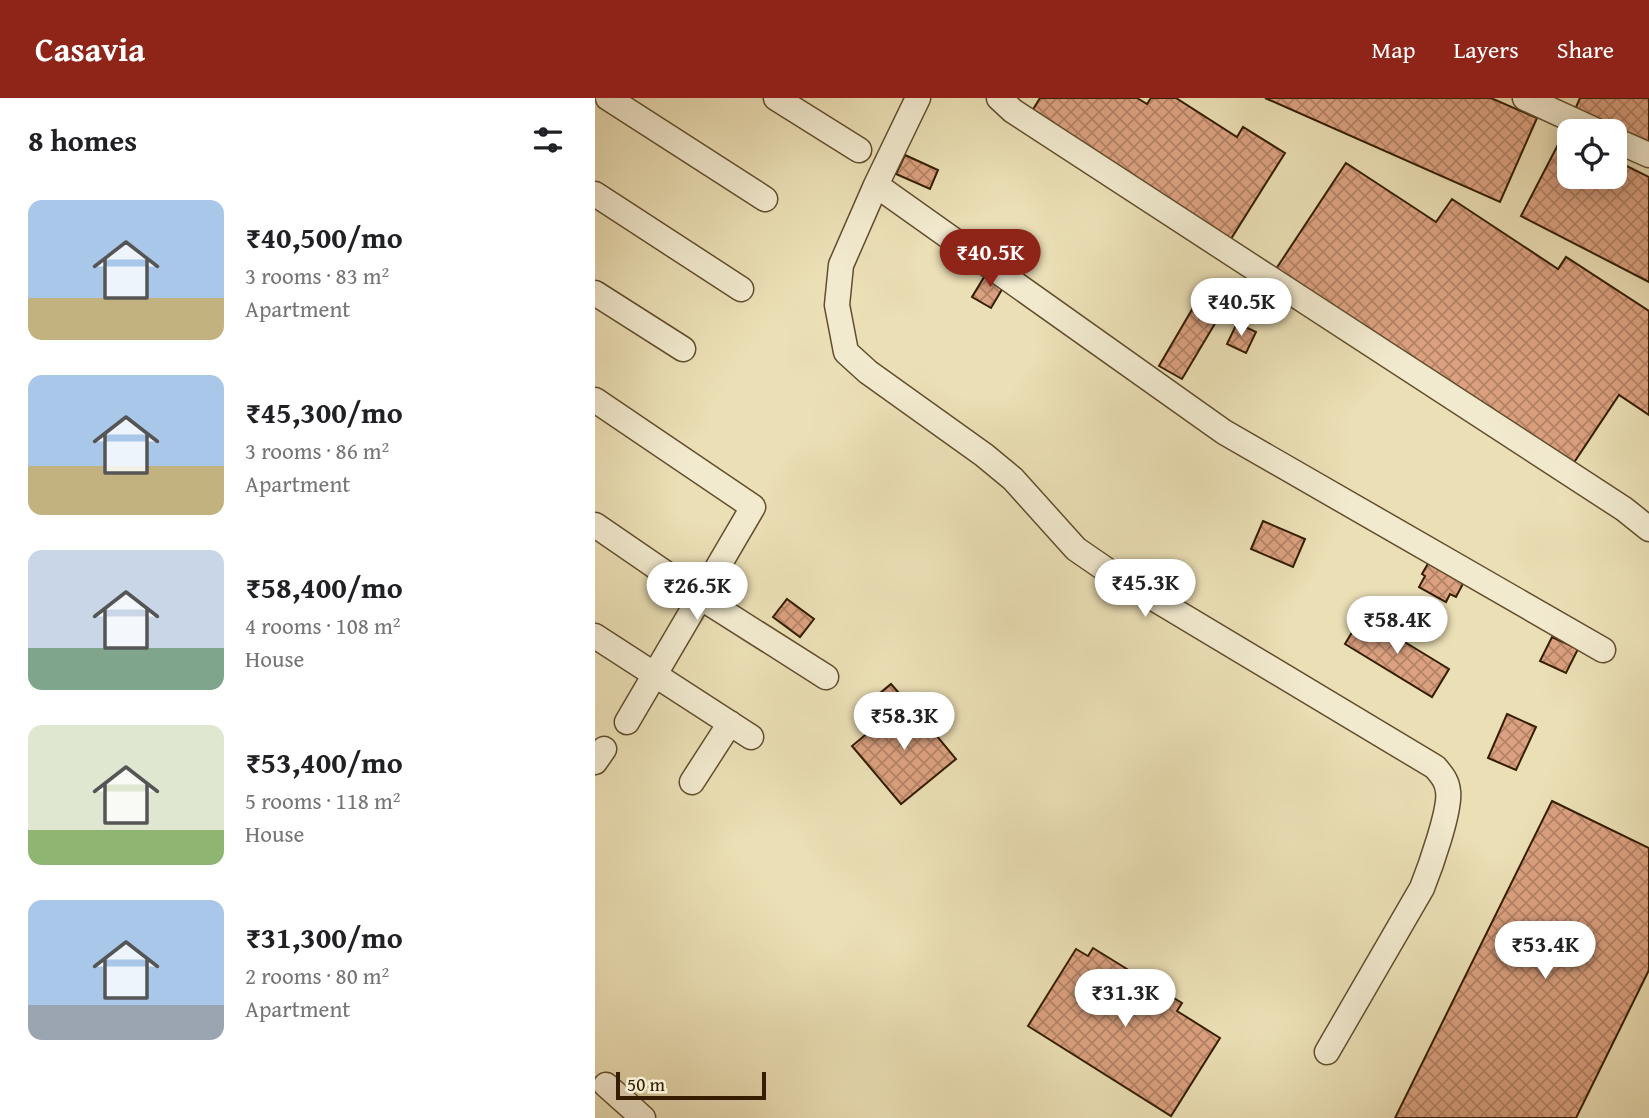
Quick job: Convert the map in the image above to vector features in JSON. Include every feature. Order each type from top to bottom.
[{"type":"street","points":[[608,98],[765,198]]},
{"type":"street","points":[[776,98],[859,150]]},
{"type":"street","points":[[918,98],[841,265],[837,305],[846,352],[868,372],[1013,479],[1076,549],[1435,767],[1446,781],[1449,795],[1422,888],[1327,1052]]},
{"type":"street","points":[[999,98],[1013,111],[1624,509],[1649,528]]},
{"type":"street","points":[[1525,98],[1571,119]]},
{"type":"street","points":[[1627,145],[1649,155]]},
{"type":"street","points":[[876,185],[1224,432],[1603,650]]},
{"type":"street","points":[[595,194],[741,289]]},
{"type":"street","points":[[595,293],[683,349]]},
{"type":"street","points":[[595,400],[753,507],[627,722]]},
{"type":"street","points":[[595,525],[700,597],[826,677]]},
{"type":"street","points":[[595,636],[751,737]]},
{"type":"street","points":[[692,782],[730,723]]},
{"type":"street","points":[[607,1085],[643,1118]]},
{"type":"building","points":[[1040,98],[1137,98],[1147,104],[1151,98],[1176,98],[1237,137],[1243,127],[1285,153],[1229,242],[1029,116]]},
{"type":"building","points":[[1265,98],[1491,98],[1537,118],[1500,202]]},
{"type":"building","points":[[1580,98],[1649,98],[1649,147],[1627,137],[1627,119],[1585,119],[1573,114]]},
{"type":"building","points":[[1557,147],[1557,189],[1627,189],[1627,166],[1649,177],[1649,282],[1521,216]]},
{"type":"building","points":[[905,155],[938,170],[930,189],[896,174]]},
{"type":"building","points":[[1346,163],[1436,222],[1452,199],[1558,269],[1566,257],[1649,311],[1649,415],[1619,395],[1571,467],[1274,272]]},
{"type":"building","points":[[989,269],[1007,281],[991,308],[972,297]]},
{"type":"building","points":[[1197,301],[1220,315],[1182,379],[1159,366]]},
{"type":"building","points":[[1237,323],[1256,332],[1246,353],[1227,344]]},
{"type":"building","points":[[1263,521],[1305,539],[1293,567],[1251,549]]},
{"type":"building","points":[[1430,560],[1465,580],[1456,597],[1450,594],[1446,602],[1419,587],[1425,576],[1422,574]]},
{"type":"building","points":[[787,599],[814,619],[800,637],[773,617]]},
{"type":"building","points":[[1362,616],[1449,669],[1432,697],[1345,644]]},
{"type":"building","points":[[1552,637],[1578,649],[1566,673],[1540,661]]},
{"type":"building","points":[[891,684],[905,700],[876,725],[862,708]]},
{"type":"building","points":[[907,700],[956,759],[901,804],[852,746]]},
{"type":"building","points":[[1507,714],[1536,727],[1516,770],[1488,758]]},
{"type":"building","points":[[1552,801],[1649,848],[1649,970],[1576,1118],[1395,1118]]},
{"type":"building","points":[[1093,948],[1182,1003],[1177,1011],[1220,1038],[1171,1116],[1028,1026],[1076,949],[1088,956]]}]
